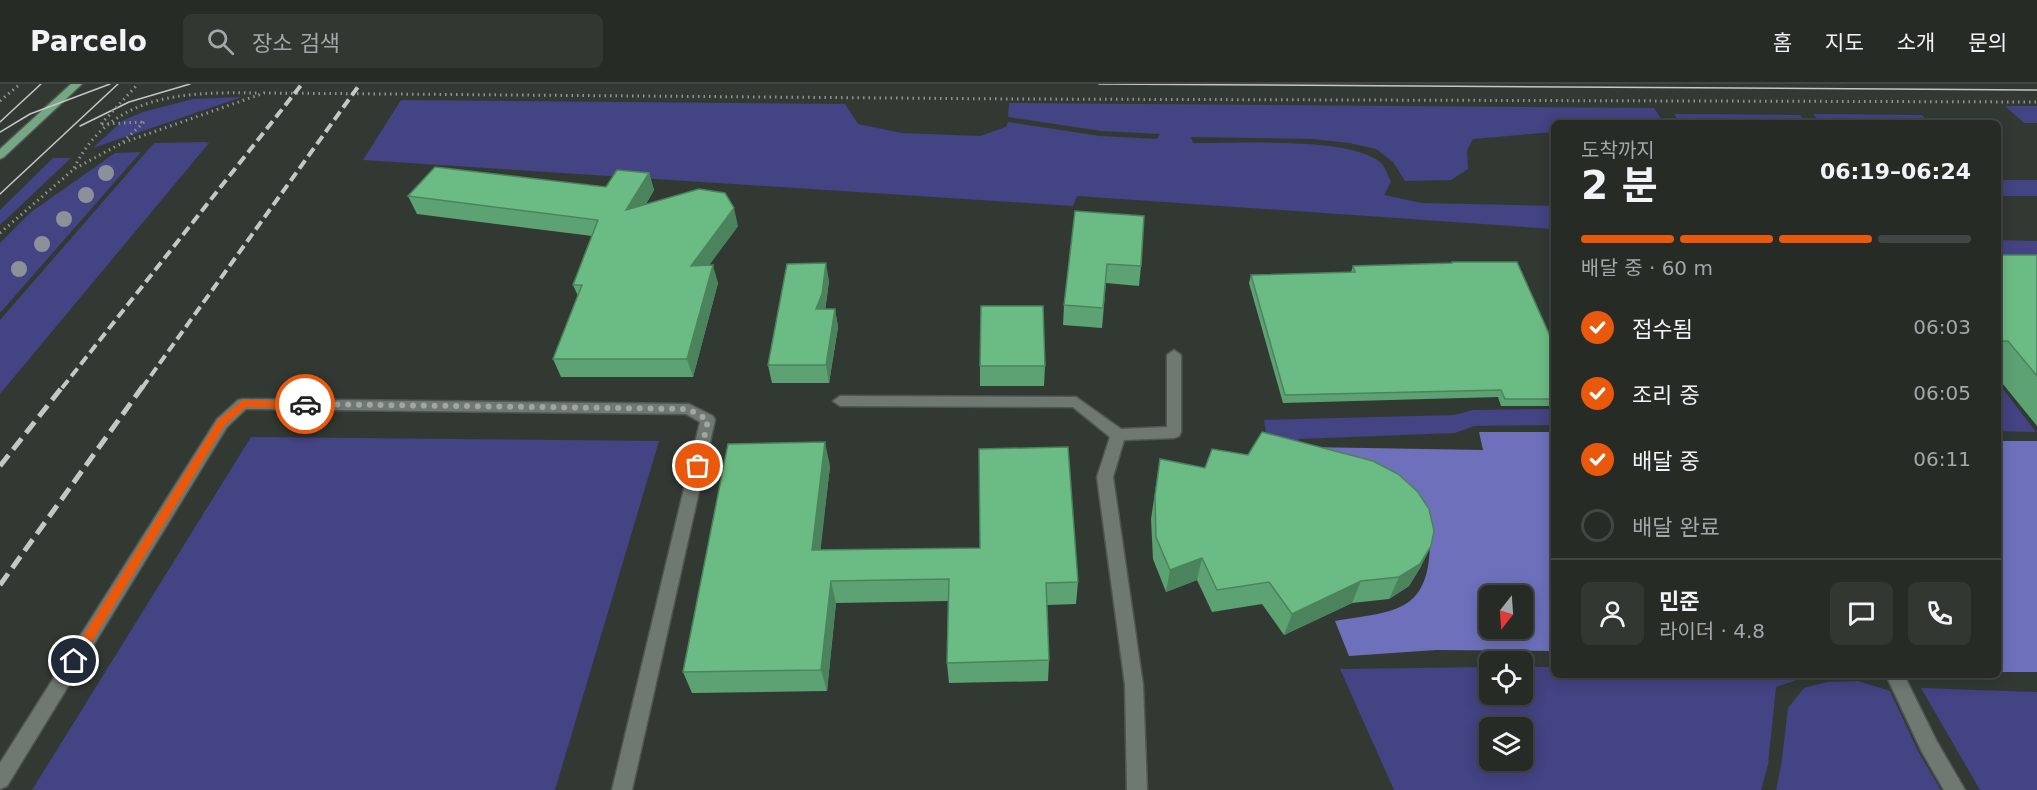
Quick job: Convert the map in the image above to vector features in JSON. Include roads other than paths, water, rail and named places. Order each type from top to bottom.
[{"type":"main road","points":[[0,155],[77,84]]},
{"type":"lane","points":[[840,401],[1076,402],[1119,435],[1174,432],[1174,355]]},
{"type":"lane","points":[[0,780],[222,423],[243,404],[688,409],[708,420],[622,790]]},
{"type":"lane","points":[[1119,435],[1105,477],[1134,685],[1137,790]]},
{"type":"lane","points":[[1896,678],[1929,746],[1955,790]]},
{"type":"water","points":[[1479,432],[1551,432],[1551,651],[1436,650],[1349,656],[1335,621],[1374,615],[1403,606],[1414,597],[1422,585],[1428,568],[1430,545],[1307,447],[1483,450]]},
{"type":"water","points":[[2001,441],[2037,441],[2037,672],[2001,672]]},
{"type":"tram line","points":[[0,122],[41,84]]},
{"type":"tram line","points":[[0,132],[30,114],[110,84]]},
{"type":"tram line","points":[[0,194],[118,84]]},
{"type":"tram line","points":[[80,126],[129,102],[190,84]]},
{"type":"tram line","points":[[1099,84],[2037,90]]},
{"type":"railway","points":[[62,388],[302,84]]},
{"type":"railway","points":[[142,388],[360,84]]},
{"type":"railway","points":[[0,466],[63,386]]},
{"type":"railway","points":[[0,585],[143,386]]}]
